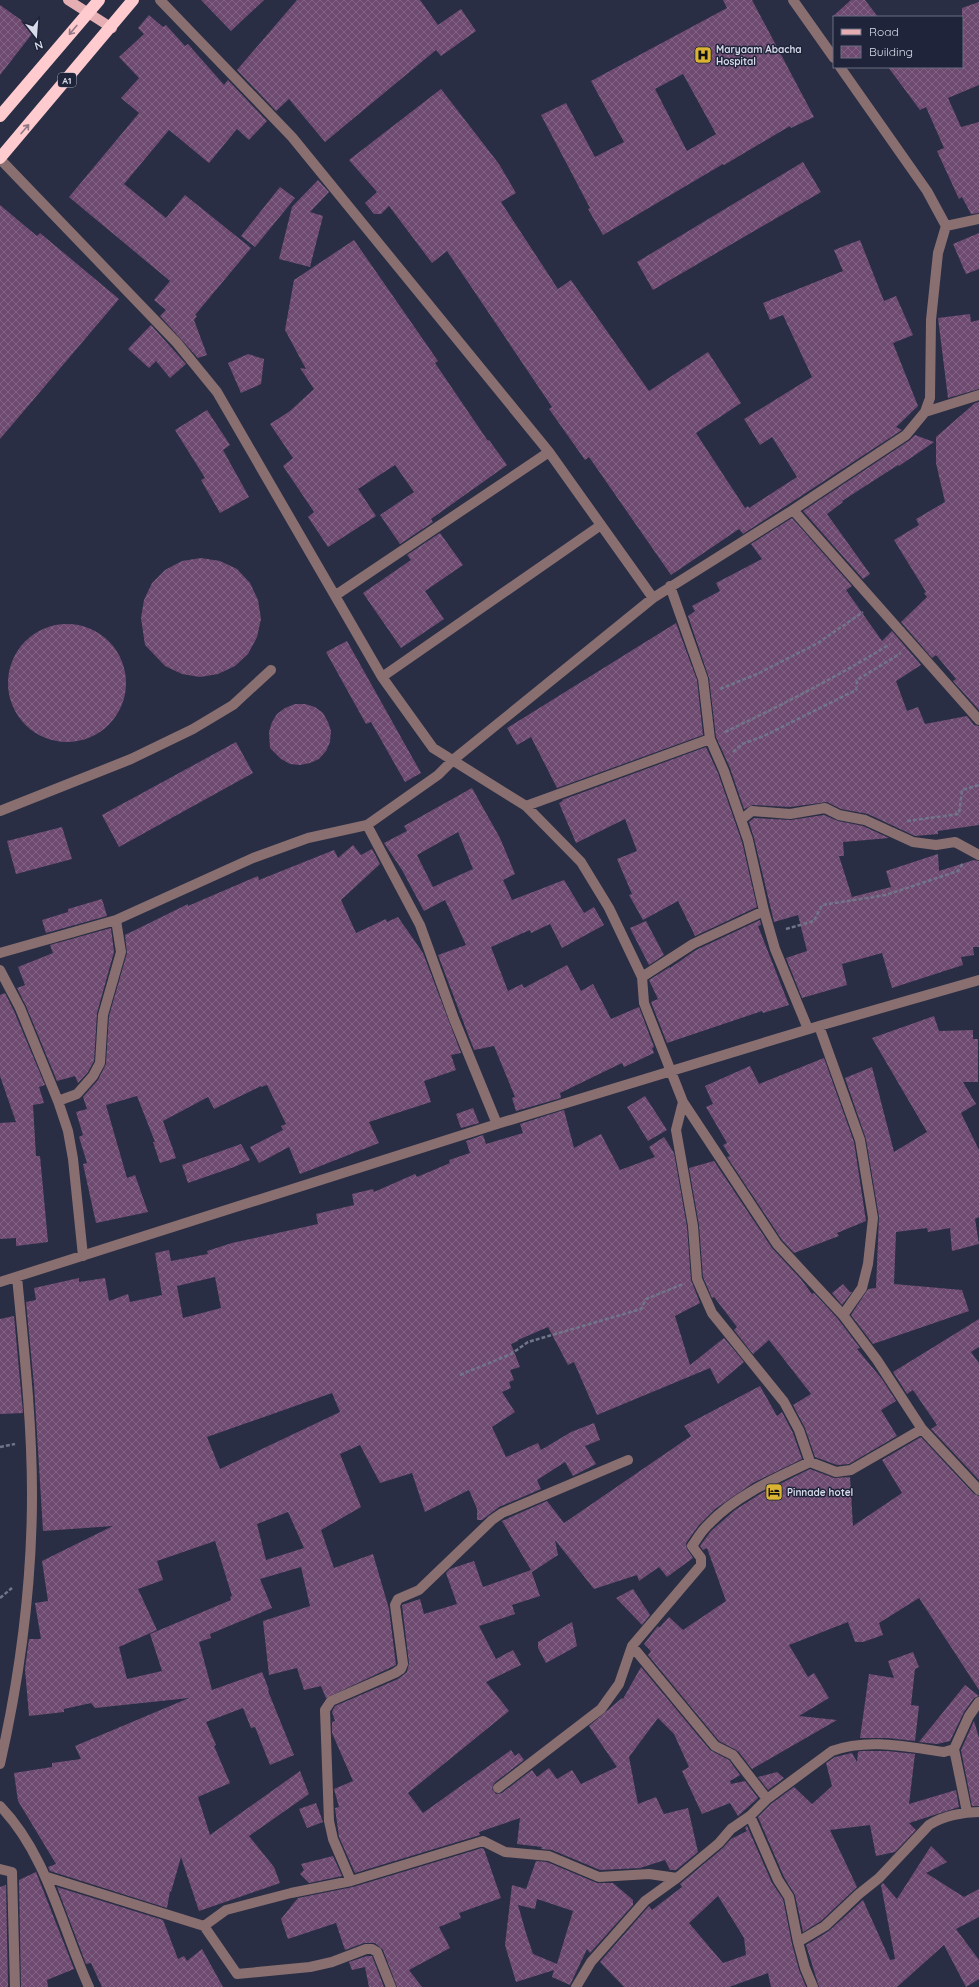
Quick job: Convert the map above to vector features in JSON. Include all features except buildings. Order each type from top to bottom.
[{"type":"highway","points":[[0,116],[99,0]]},
{"type":"highway","name":"A1","points":[[0,159],[112,28],[129,1]]},
{"type":"main road","points":[[68,0],[112,28]]},
{"type":"street","points":[[160,0],[292,137],[549,452],[653,598]]},
{"type":"street","points":[[793,0],[833,57]]},
{"type":"street","points":[[0,953],[116,920],[253,858],[308,838],[367,825],[438,775],[453,760],[653,598],[793,510],[906,435],[925,412],[930,398],[931,320],[937,261],[946,226],[927,191],[841,68]]},
{"type":"street","points":[[0,159],[177,343],[217,392],[336,595],[382,677],[433,748],[526,806],[580,862],[609,908],[642,977],[644,1003],[683,1102],[777,1244],[842,1315],[877,1360],[922,1429],[979,1490]]},
{"type":"street","points":[[946,226],[979,219]]},
{"type":"street","points":[[925,412],[979,395]]},
{"type":"street","points":[[336,595],[549,452]]},
{"type":"street","points":[[793,510],[979,720]]},
{"type":"street","points":[[382,677],[601,525]]},
{"type":"street","points":[[670,586],[692,644],[703,679],[710,739],[720,762],[748,840],[770,934],[808,1029]]},
{"type":"street","points":[[0,811],[131,759],[193,730],[233,705],[271,670]]},
{"type":"street","points":[[526,806],[710,739]]},
{"type":"street","points":[[741,820],[752,811],[790,814],[825,808],[839,815],[865,820],[913,842],[936,845],[955,842],[975,853]]},
{"type":"street","points":[[367,825],[420,925],[454,1019],[496,1124]]},
{"type":"street","points":[[642,977],[693,944],[764,910]]},
{"type":"street","points":[[58,1102],[77,1094],[93,1076],[100,1063],[103,1015],[121,952],[116,920]]},
{"type":"street","points":[[0,970],[20,1008],[58,1102],[68,1131],[73,1159],[83,1256]]},
{"type":"street","points":[[0,1282],[670,1070],[979,980]]},
{"type":"street","points":[[819,1026],[860,1140],[873,1218],[868,1264],[862,1288],[842,1315]]},
{"type":"street","points":[[683,1102],[676,1130],[693,1226],[697,1279],[712,1313],[784,1402],[800,1430],[810,1462]]},
{"type":"street","points":[[0,1764],[9,1722],[30,1560],[32,1494],[30,1449],[17,1277]]},
{"type":"street","points":[[498,1788],[601,1709],[619,1684],[632,1646],[701,1565],[701,1558],[692,1546],[709,1524],[733,1504],[810,1462],[836,1472],[851,1470],[922,1429]]},
{"type":"street","points":[[351,1880],[333,1839],[329,1821],[326,1705],[331,1701],[401,1669],[403,1664],[395,1605],[398,1598],[420,1590],[492,1520],[502,1513],[628,1460]]},
{"type":"street","points":[[632,1646],[716,1746],[733,1755],[767,1799]]},
{"type":"street","points":[[967,1812],[954,1749],[969,1716],[979,1702]]},
{"type":"street","points":[[576,1987],[591,1962],[645,1901],[677,1878],[719,1843],[731,1829],[750,1816],[767,1799],[832,1751],[845,1746],[863,1743],[944,1752],[954,1749]]},
{"type":"street","points":[[0,1806],[16,1826],[47,1877],[89,1987]]},
{"type":"street","points":[[798,1942],[825,1926],[859,1894],[879,1878],[929,1825],[934,1822],[967,1812],[979,1812]]},
{"type":"street","points":[[750,1816],[778,1880],[790,1897],[798,1942],[805,1968],[813,1987]]},
{"type":"street","points":[[204,1926],[226,1910],[291,1893],[351,1880],[483,1841],[505,1852],[549,1856],[599,1877],[649,1874],[677,1878]]},
{"type":"street","points":[[0,1869],[12,1872],[14,1987]]},
{"type":"street","points":[[47,1877],[204,1926],[237,1974],[310,1967],[332,1962],[366,1949],[372,1949],[377,1952],[391,1987]]},
{"type":"path","points":[[705,695],[758,674],[818,643],[876,603]]},
{"type":"path","points":[[710,739],[776,708],[842,673],[904,635]]},
{"type":"path","points":[[720,762],[742,744],[764,736],[856,690],[857,680],[913,646]]},
{"type":"path","points":[[876,825],[959,814],[962,790],[979,785]]},
{"type":"path","points":[[770,934],[814,921],[822,905],[886,895],[958,871],[975,853]]},
{"type":"path","points":[[460,1375],[510,1354],[528,1342],[641,1309],[646,1299],[697,1279]]},
{"type":"place","name":"Maryaam Abacha Hospital","points":[[703,55]]},
{"type":"place","name":"Pinnade hotel","points":[[774,1492]]}]
